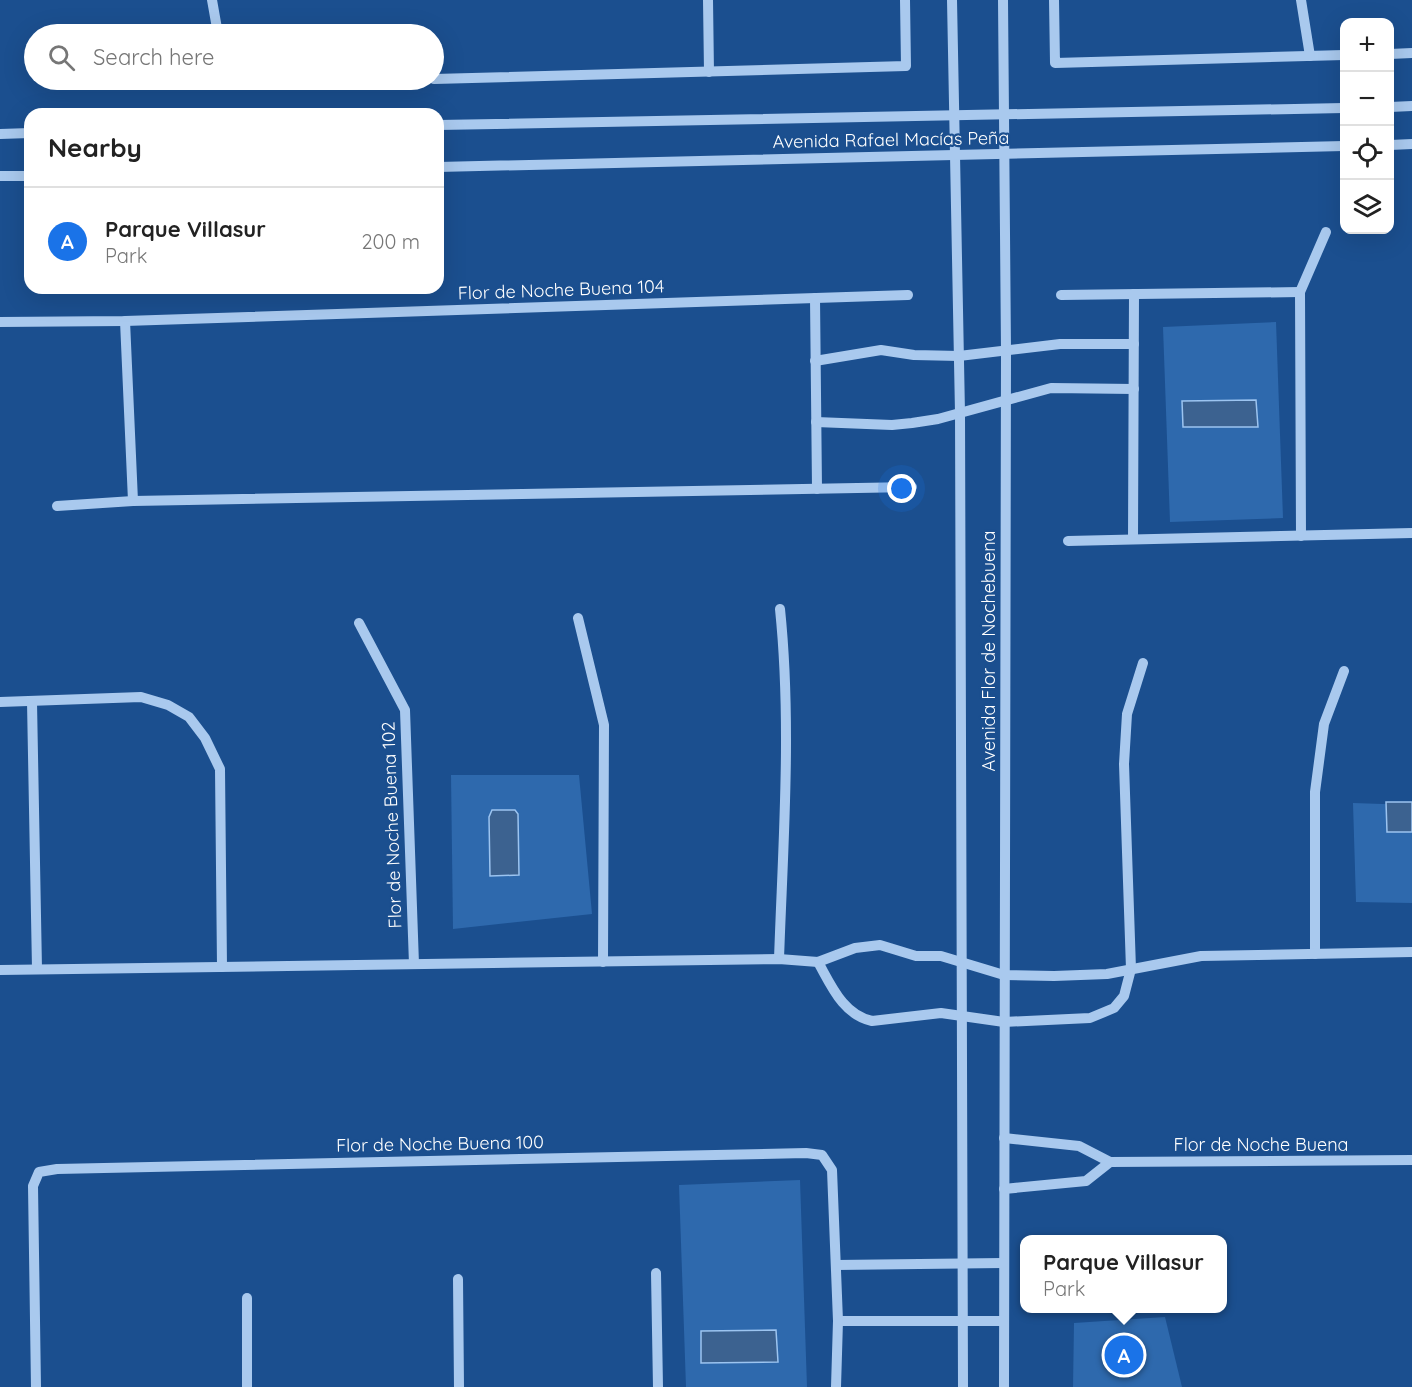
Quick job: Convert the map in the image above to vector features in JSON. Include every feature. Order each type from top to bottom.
[{"type":"street","points":[[212,0],[216,24]]},
{"type":"street","points":[[708,0],[710,72]]},
{"type":"street","points":[[444,79],[906,66],[905,0]]},
{"type":"street","name":"Avenida Flor de Nochebuena","points":[[952,0],[960,413],[964,1264]]},
{"type":"street","name":"Avenida Flor de Nochebuena","points":[[1003,0],[1006,351],[1004,1189]]},
{"type":"street","points":[[1054,0],[1055,63],[1340,55]]},
{"type":"street","points":[[1301,0],[1310,56]]},
{"type":"street","points":[[1394,54],[1412,53]]},
{"type":"street","points":[[1394,107],[1412,106]]},
{"type":"street","name":"Avenida Rafael Macías Peña","points":[[444,125],[1340,108]]},
{"type":"street","points":[[0,134],[24,133]]},
{"type":"street","points":[[1394,145],[1412,144]]},
{"type":"street","name":"Avenida Rafael Macías Peña","points":[[444,166],[1340,146]]},
{"type":"street","points":[[0,177],[24,176]]},
{"type":"street","points":[[1301,536],[1300,292],[1326,232]]},
{"type":"street","points":[[1061,295],[1300,292]]},
{"type":"street","points":[[1133,539],[1134,294]]},
{"type":"street","name":"Flor de Noche Buena 104","points":[[0,322],[125,321],[908,295]]},
{"type":"street","points":[[815,298],[817,489]]},
{"type":"street","points":[[125,321],[133,501]]},
{"type":"street","points":[[815,361],[881,350],[914,355],[959,356],[1060,344],[1134,344]]},
{"type":"street","points":[[816,422],[892,425],[938,419],[1058,387],[1134,389]]},
{"type":"street","points":[[57,506],[133,501],[912,487]]},
{"type":"street","points":[[1068,541],[1412,533]]},
{"type":"street","points":[[779,959],[787,725],[787,672],[780,609]]},
{"type":"street","points":[[578,618],[604,725],[603,962]]},
{"type":"street","name":"Flor de Noche Buena 102","points":[[359,623],[405,710],[414,964]]},
{"type":"street","points":[[818,962],[843,1004],[861,1019],[879,1020],[920,1014],[962,1016],[1004,1022],[1055,1021],[1102,1015],[1114,1008],[1124,996],[1131,969],[1124,764],[1127,714],[1143,663]]},
{"type":"street","points":[[1315,954],[1314,792],[1324,724],[1344,671]]},
{"type":"street","points":[[0,702],[141,697],[168,705],[189,717],[205,738],[220,769],[222,967]]},
{"type":"street","points":[[32,702],[37,969]]},
{"type":"street","points":[[0,970],[779,959],[818,962],[855,948],[880,945],[916,956],[941,956],[1004,975],[1107,974],[1201,956],[1412,952]]},
{"type":"street","name":"Flor de Noche Buena","points":[[1004,1138],[1078,1146],[1110,1162],[1412,1160]]},
{"type":"street","name":"Flor de Noche Buena 100","points":[[36,1387],[33,1186],[39,1172],[57,1169],[814,1154],[822,1155],[832,1170],[838,1321],[836,1387]]},
{"type":"street","points":[[1004,1387],[1004,1189],[1086,1181],[1110,1162]]},
{"type":"street","points":[[836,1265],[1003,1263]]},
{"type":"street","points":[[963,1387],[964,1264]]},
{"type":"street","points":[[656,1273],[658,1387]]},
{"type":"street","points":[[458,1279],[459,1387]]},
{"type":"street","points":[[247,1298],[247,1387]]},
{"type":"street","points":[[838,1321],[1003,1321]]},
{"type":"shaded area","points":[[1276,322],[1283,518],[1170,522],[1163,327]]},
{"type":"shaded area","points":[[1256,400],[1258,427],[1183,427],[1182,401]]},
{"type":"shaded area","points":[[451,775],[579,775],[592,914],[453,929]]},
{"type":"shaded area","points":[[1386,802],[1412,802],[1412,832],[1387,832]]},
{"type":"shaded area","points":[[1353,803],[1412,805],[1412,903],[1356,902]]},
{"type":"shaded area","points":[[492,810],[515,810],[518,814],[519,875],[490,876],[489,817]]},
{"type":"shaded area","points":[[800,1180],[807,1387],[686,1387],[679,1185]]},
{"type":"shaded area","points":[[1165,1317],[1182,1387],[1073,1387],[1074,1323]]},
{"type":"shaded area","points":[[776,1330],[778,1362],[701,1363],[701,1331]]},
{"type":"place","name":"Parque Villasur","points":[[1124,1355]]}]
